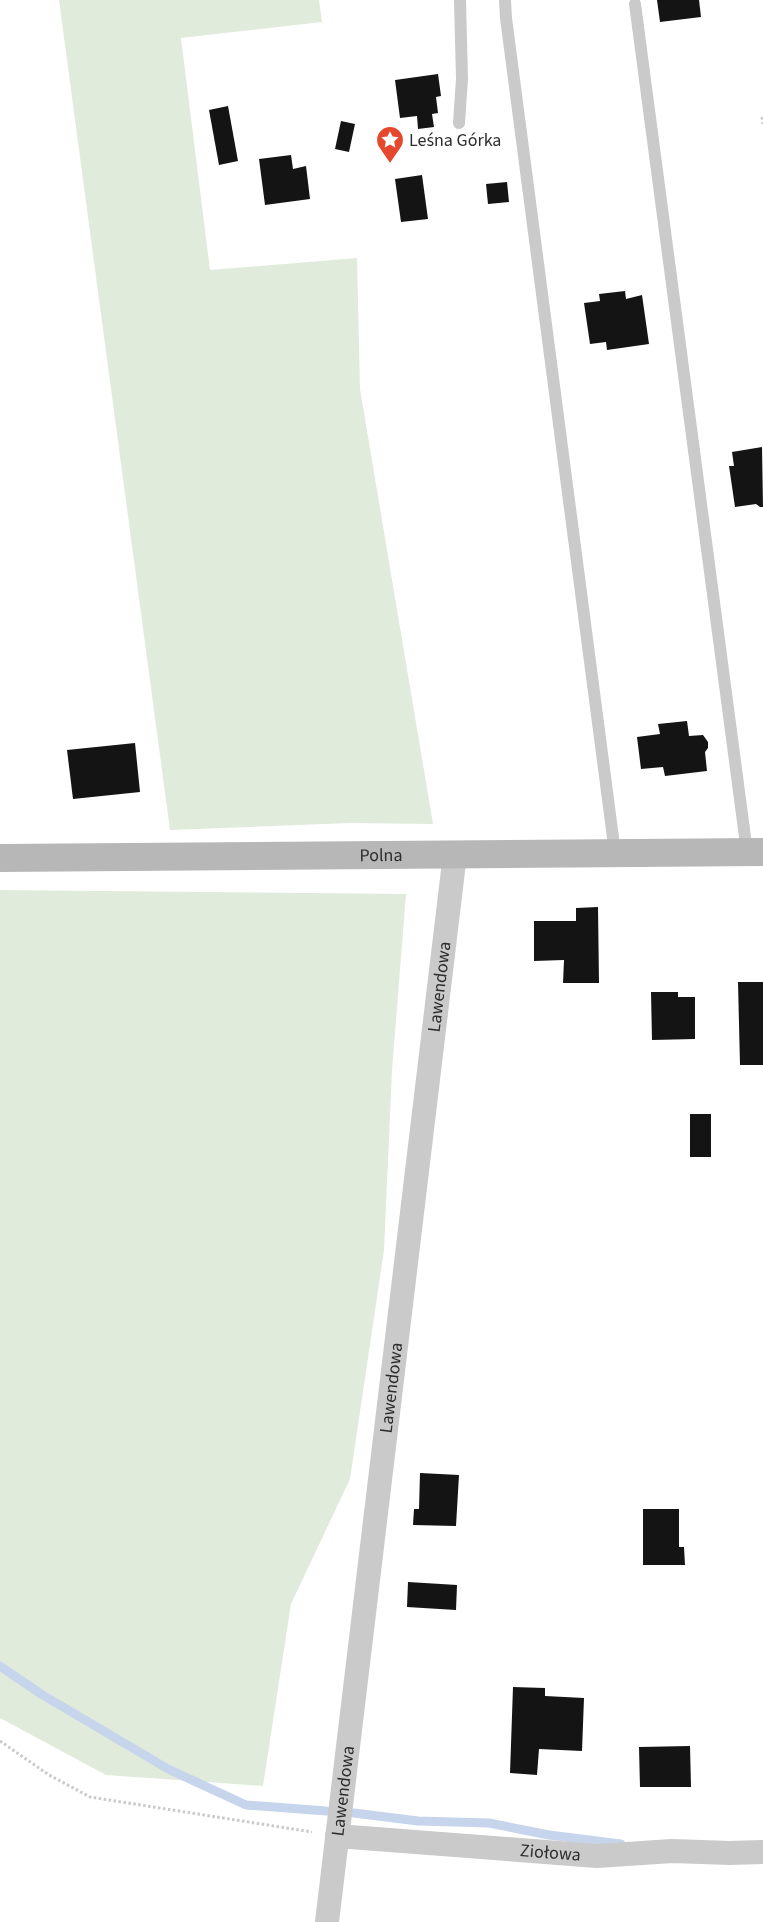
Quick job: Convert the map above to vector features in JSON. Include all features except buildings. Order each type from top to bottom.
[{"type":"street","name":"Polna","points":[[0,858],[755,852]]},
{"type":"street","name":"Lawendowa","points":[[327,1922],[455,854]]},
{"type":"street","name":"Ziołowa","points":[[337,1836],[597,1856],[672,1851],[763,1852]]},
{"type":"lane","points":[[459,122],[462,79],[460,0]]},
{"type":"lane","points":[[505,0],[508,38],[615,853]]},
{"type":"lane","points":[[635,4],[755,852]]},
{"type":"path","points":[[762,117],[763,124]]},
{"type":"path","points":[[0,1741],[49,1775],[90,1797],[337,1836]]},
{"type":"green space","points":[[59,0],[319,0],[322,22],[181,38],[210,270],[357,258],[360,389],[433,824],[350,823],[170,830]]},
{"type":"green space","points":[[0,890],[406,894],[392,1071],[384,1250],[350,1479],[291,1604],[263,1786],[106,1775],[0,1718]]},
{"type":"waterway","points":[[0,1666],[41,1694],[168,1769],[246,1805],[326,1811]]},
{"type":"waterway","points":[[354,1813],[418,1821],[489,1823],[549,1835],[621,1844]]},
{"type":"place","name":"Leśna Górka","points":[[390,164]]}]
